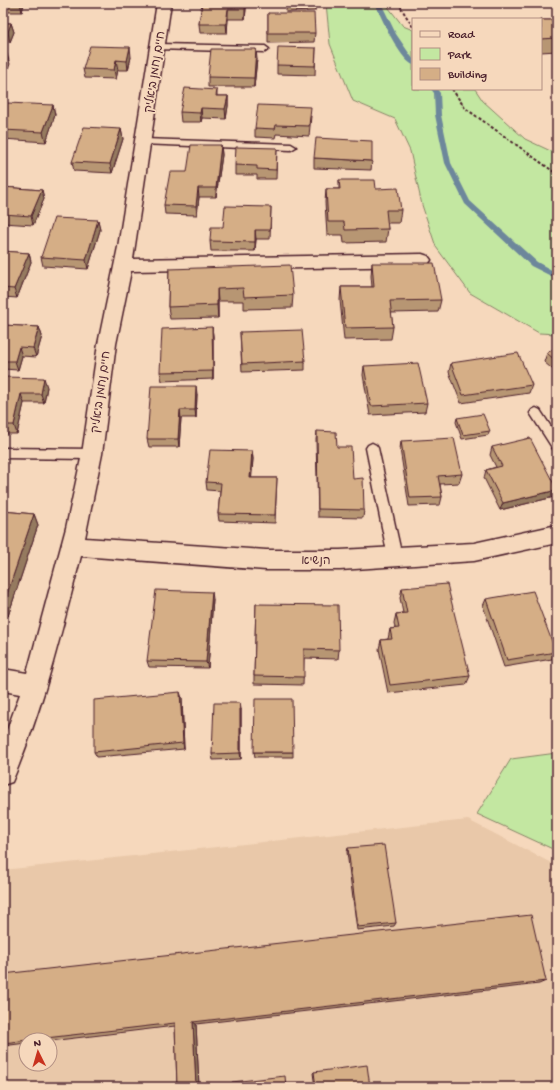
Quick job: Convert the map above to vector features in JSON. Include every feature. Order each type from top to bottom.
[{"type":"street","name":"חיים נחמן ביאליק","points":[[3,773],[35,685],[72,546],[92,454],[107,344],[123,265],[164,3]]},
{"type":"street","points":[[123,265],[422,260]]},
{"type":"street","name":"הנשיא","points":[[72,546],[266,560],[340,560],[474,552],[557,534]]},
{"type":"street","points":[[3,680],[35,685]]},
{"type":"lane","points":[[158,48],[265,49]]},
{"type":"lane","points":[[143,142],[291,148]]},
{"type":"lane","points":[[536,413],[557,446]]},
{"type":"lane","points":[[372,448],[395,557]]},
{"type":"lane","points":[[3,453],[92,454]]},
{"type":"path","points":[[398,3],[412,25]]},
{"type":"path","points":[[453,90],[465,108],[557,174]]},
{"type":"shaded area","points":[[468,820],[557,866],[557,1087],[3,1087],[3,870]]},
{"type":"green space","points":[[326,3],[385,3],[403,26],[412,30],[412,90],[476,90],[483,101],[525,139],[557,154],[557,334],[539,333],[470,293],[436,247],[422,205],[410,151],[395,119],[353,101],[330,44]]},
{"type":"green space","points":[[557,753],[557,851],[477,814],[511,759]]},
{"type":"building","points":[[202,3],[246,3],[245,9],[228,9],[226,24],[199,24]]},
{"type":"building","points":[[268,13],[314,13],[315,33],[268,33]]},
{"type":"building","points":[[542,20],[557,20],[557,38],[542,39]]},
{"type":"building","points":[[3,23],[11,23],[8,32],[3,32]]},
{"type":"building","points":[[90,46],[130,47],[127,61],[116,60],[114,70],[83,69]]},
{"type":"building","points":[[278,47],[316,48],[315,66],[277,65]]},
{"type":"building","points":[[211,49],[256,49],[254,78],[208,77]]},
{"type":"building","points":[[3,54],[7,54],[3,66]]},
{"type":"building","points":[[185,88],[217,90],[216,96],[228,96],[225,109],[201,108],[200,113],[180,112]]},
{"type":"building","points":[[7,103],[53,105],[43,132],[3,130],[3,113]]},
{"type":"building","points":[[258,105],[311,107],[309,126],[276,125],[275,129],[255,128]]},
{"type":"building","points":[[84,127],[121,129],[110,164],[72,162]]},
{"type":"building","points":[[316,138],[372,141],[372,161],[314,158]]},
{"type":"building","points":[[191,145],[221,145],[216,188],[198,188],[196,206],[164,205],[170,172],[187,172]]},
{"type":"building","points":[[236,147],[277,148],[276,170],[257,169],[257,166],[235,165]]},
{"type":"building","points":[[339,180],[375,180],[376,189],[398,188],[401,210],[386,210],[388,229],[345,230],[344,222],[328,222],[326,189],[340,189]]},
{"type":"building","points":[[3,187],[42,190],[31,216],[3,214]]},
{"type":"building","points":[[225,206],[271,207],[270,230],[255,230],[255,242],[210,241],[211,227],[223,227]]},
{"type":"building","points":[[54,218],[98,220],[86,260],[41,257]]},
{"type":"building","points":[[3,251],[29,253],[14,289],[3,288]]},
{"type":"building","points":[[372,263],[434,263],[441,300],[390,301],[393,327],[345,328],[341,287],[374,287]]},
{"type":"building","points":[[290,265],[293,295],[244,297],[243,288],[217,289],[217,305],[168,307],[169,269]]},
{"type":"building","points":[[3,325],[39,327],[33,348],[19,347],[15,361],[3,361]]},
{"type":"building","points":[[212,327],[213,371],[160,372],[162,329]]},
{"type":"building","points":[[302,330],[305,361],[242,364],[240,332]]},
{"type":"building","points":[[557,347],[557,362],[547,353]]},
{"type":"building","points":[[518,353],[532,385],[463,395],[451,363]]},
{"type":"building","points":[[418,363],[427,403],[371,406],[364,366]]},
{"type":"building","points":[[3,377],[44,378],[41,394],[21,394],[14,425],[3,425]]},
{"type":"building","points":[[151,386],[196,386],[195,410],[180,410],[178,439],[147,439]]},
{"type":"building","points":[[483,414],[490,431],[463,435],[457,418]]},
{"type":"building","points":[[317,431],[336,432],[337,447],[351,447],[353,479],[363,478],[364,510],[318,509]]},
{"type":"building","points":[[454,438],[462,474],[438,476],[442,497],[410,498],[401,441]]},
{"type":"building","points":[[530,438],[557,490],[503,503],[486,470],[502,466],[492,447]]},
{"type":"building","points":[[210,450],[252,451],[250,478],[277,478],[275,515],[218,514],[221,483],[206,482]]},
{"type":"building","points":[[3,511],[34,514],[3,606]]},
{"type":"building","points":[[447,584],[470,676],[390,685],[381,640],[392,639],[390,629],[399,628],[396,614],[407,613],[402,588]]},
{"type":"building","points":[[156,590],[212,592],[206,662],[147,661]]},
{"type":"building","points":[[533,591],[556,652],[507,660],[486,599]]},
{"type":"building","points":[[256,604],[338,605],[339,650],[304,649],[304,677],[254,676]]},
{"type":"building","points":[[180,692],[183,743],[94,752],[94,700]]},
{"type":"building","points":[[255,699],[292,699],[293,752],[254,752]]},
{"type":"building","points":[[214,703],[240,703],[240,753],[212,754]]},
{"type":"building","points":[[384,845],[396,923],[358,927],[348,848]]},
{"type":"building","points":[[531,915],[546,981],[193,1022],[196,1087],[177,1087],[175,1023],[58,1037],[58,1032],[18,1032],[18,1041],[3,1043],[3,974]]},
{"type":"building","points":[[367,1065],[370,1087],[316,1087],[314,1072]]},
{"type":"building","points":[[285,1076],[286,1087],[233,1087],[232,1082]]},
{"type":"waterway","points":[[378,3],[393,34],[412,62]]},
{"type":"waterway","points":[[435,90],[437,93],[438,115],[448,163],[467,202],[534,264],[557,276]]}]
